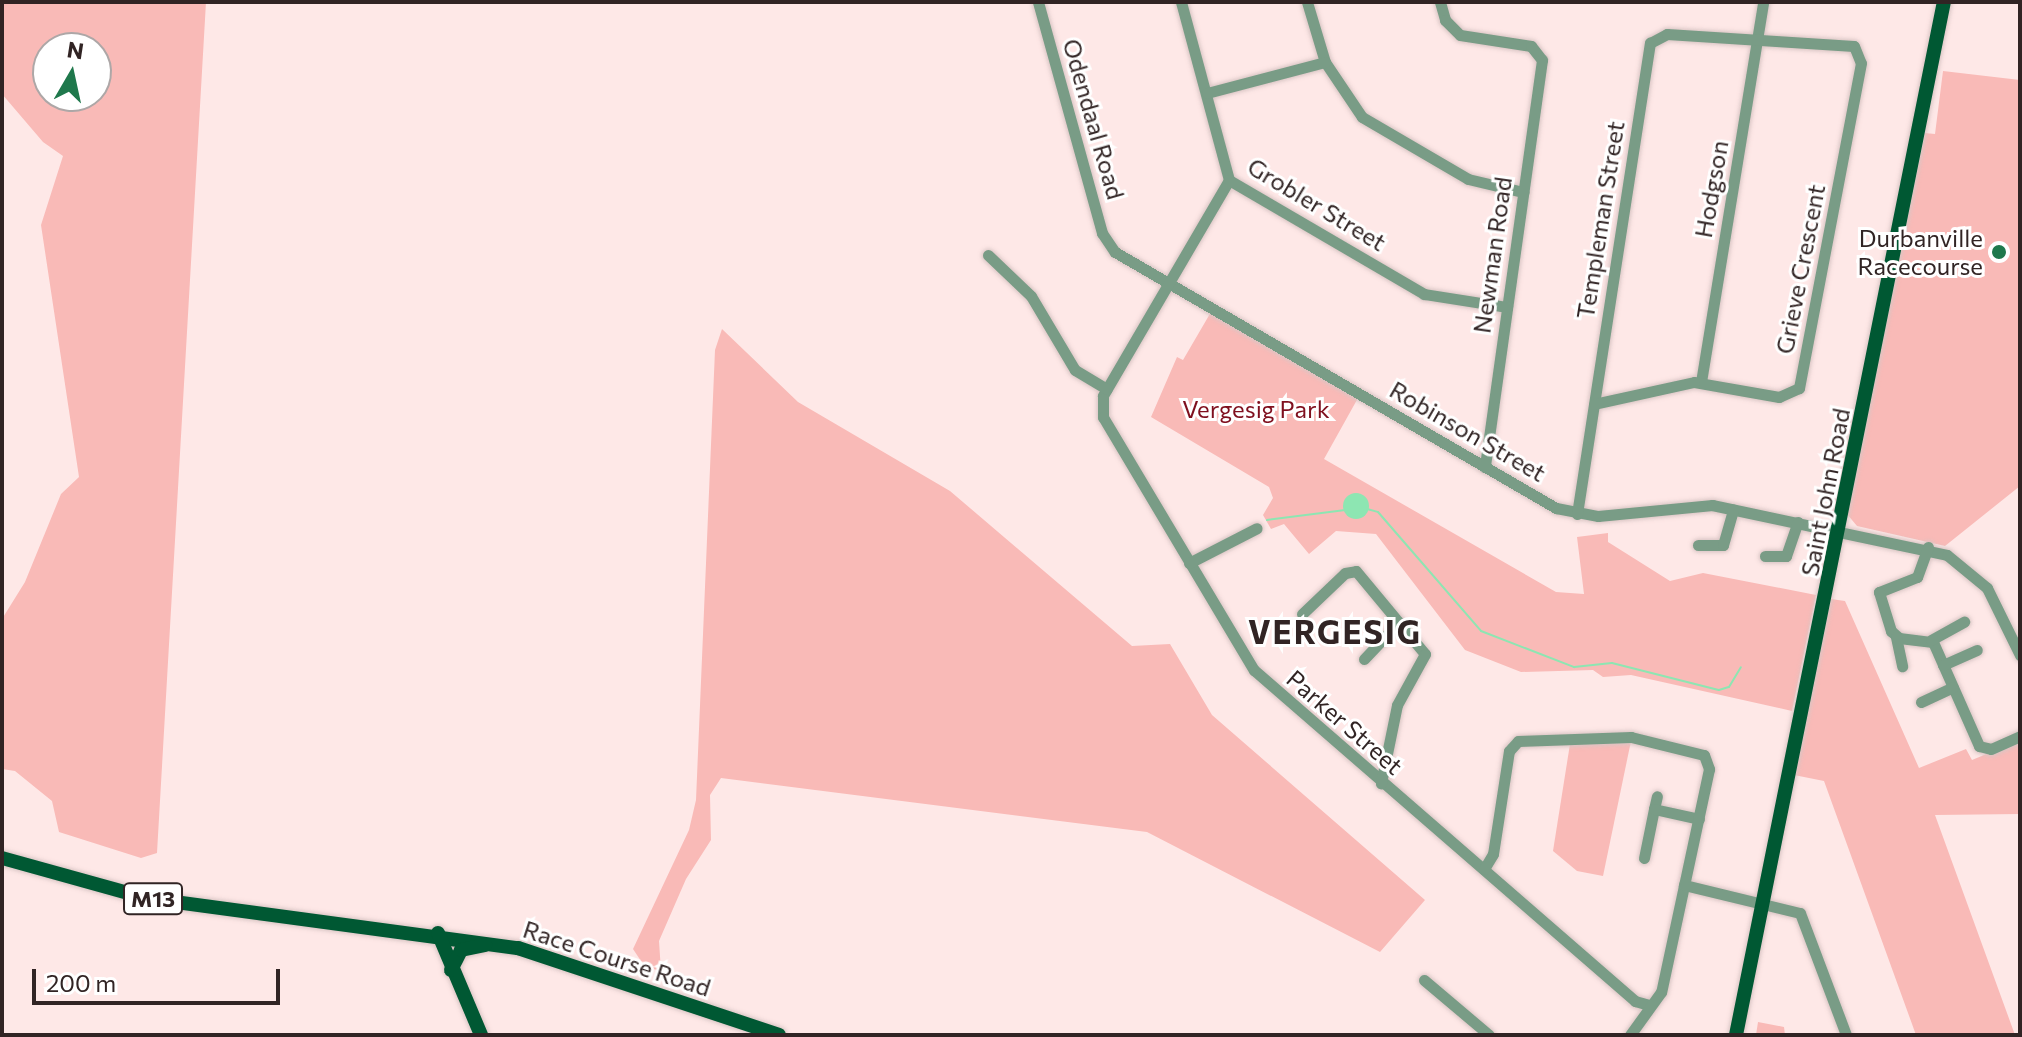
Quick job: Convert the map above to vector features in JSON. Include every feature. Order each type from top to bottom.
[{"type":"main road","name":"Saint John Road","points":[[1728,1035],[1742,989],[1840,530],[1944,2]]},
{"type":"main road","name":"M13","points":[[2,858],[146,898],[438,933]]},
{"type":"main road","name":"Race Course Road","points":[[438,933],[505,945],[779,1035]]},
{"type":"main road","points":[[438,933],[481,1035]]},
{"type":"main road","points":[[451,970],[465,947],[505,945]]},
{"type":"main road","name":"Saint John Road","points":[[1736,1035],[1742,989]]},
{"type":"street","name":"Odendaal Road","points":[[1038,2],[1109,247]]},
{"type":"street","name":"Grobler Street","points":[[1181,2],[1229,180],[1424,294],[1507,307]]},
{"type":"street","points":[[1307,2],[1325,62],[1349,102],[1369,122],[1468,179],[1523,192]]},
{"type":"street","name":"Newman Road","points":[[1440,2],[1448,25],[1465,38],[1538,51],[1542,63],[1485,467]]},
{"type":"street","name":"Hodgson","points":[[1701,382],[1763,2]]},
{"type":"street","name":"Templeman Street","points":[[1577,514],[1650,43],[1664,34],[1759,39]]},
{"type":"street","name":"Grieve Crescent","points":[[1594,404],[1701,382],[1779,397],[1799,388],[1861,59],[1850,44],[1759,39]]},
{"type":"street","points":[[1207,93],[1325,62]]},
{"type":"street","points":[[988,255],[1031,296],[1075,370],[1107,389],[1229,180]]},
{"type":"street","name":"Robinson Street","points":[[1109,247],[1548,504],[1577,514],[1702,505],[1733,509],[1928,547],[1956,559],[1980,579],[2020,655]]},
{"type":"street","name":"Parker Street","points":[[1107,389],[1103,417],[1254,670],[1635,1001],[1649,1005]]},
{"type":"street","points":[[1698,545],[1723,545],[1733,509]]},
{"type":"street","points":[[1765,556],[1786,556],[1798,522]]},
{"type":"street","points":[[1189,563],[1257,528]]},
{"type":"street","points":[[1902,666],[1896,637],[1879,603],[1879,592],[1917,577],[1928,547]]},
{"type":"street","points":[[1302,614],[1352,571],[1362,575],[1426,657],[1400,700],[1381,783]]},
{"type":"street","points":[[1364,659],[1399,622]]},
{"type":"street","points":[[1896,637],[1931,640],[1964,622]]},
{"type":"street","points":[[1931,640],[1974,736],[1988,749],[2020,736]]},
{"type":"street","points":[[1943,665],[1977,650]]},
{"type":"street","points":[[1921,702],[1953,687]]},
{"type":"street","points":[[1484,869],[1493,854],[1509,751],[1521,739],[1631,737],[1701,752],[1709,769],[1661,992],[1630,1035]]},
{"type":"street","points":[[1644,858],[1657,796]]},
{"type":"street","points":[[1654,809],[1699,819]]},
{"type":"street","points":[[1684,885],[1761,902],[1802,915],[1846,1035]]},
{"type":"street","points":[[1424,980],[1489,1035]]},
{"type":"green space","points":[[2,2],[206,2],[157,853],[141,858],[59,832],[52,801],[15,771],[2,769],[2,619],[25,582],[61,494],[79,477],[41,225],[63,156],[43,142],[2,94]]},
{"type":"green space","points":[[1943,71],[2020,80],[2020,486],[1945,546],[1857,526],[1847,514],[1925,133],[1935,134]]},
{"type":"green space","name":"Vergesig Park","points":[[1211,312],[1358,398],[1324,459],[1556,592],[1584,594],[1577,537],[1608,533],[1608,542],[1670,581],[1703,573],[1816,595],[1792,711],[1631,675],[1603,677],[1593,670],[1521,672],[1465,650],[1376,534],[1336,531],[1309,554],[1284,524],[1271,529],[1263,515],[1273,498],[1269,487],[1151,417],[1177,357],[1183,360]]},
{"type":"green space","points":[[722,329],[798,402],[950,491],[1132,646],[1170,644],[1212,715],[1425,900],[1380,952],[1147,832],[721,778],[710,795],[711,840],[686,879],[659,941],[661,971],[645,967],[633,949],[689,830],[696,800],[715,350]]},
{"type":"green space","points":[[1831,599],[1845,601],[1919,768],[1966,749],[1972,760],[2020,740],[2020,814],[1935,815],[2015,1035],[1916,1035],[1824,781],[1794,775]]},
{"type":"green space","points":[[1631,741],[1603,876],[1577,871],[1553,851],[1570,744]]},
{"type":"green space","points":[[1758,1022],[1784,1027],[1785,1035],[1756,1035]]},
{"type":"shaded area","points":[[1356,493],[1365,497],[1369,506],[1365,515],[1356,519],[1347,515],[1343,506],[1347,497]]},
{"type":"waterway","points":[[1367,509],[1378,512],[1481,631],[1574,667],[1612,663],[1719,690],[1729,687],[1741,667]]},
{"type":"waterway","points":[[1267,520],[1345,510]]},
{"type":"place","name":"Durbanville Racecourse","points":[[1999,252]]},
{"type":"district","name":"VERGESIG","points":[[1335,631]]}]
